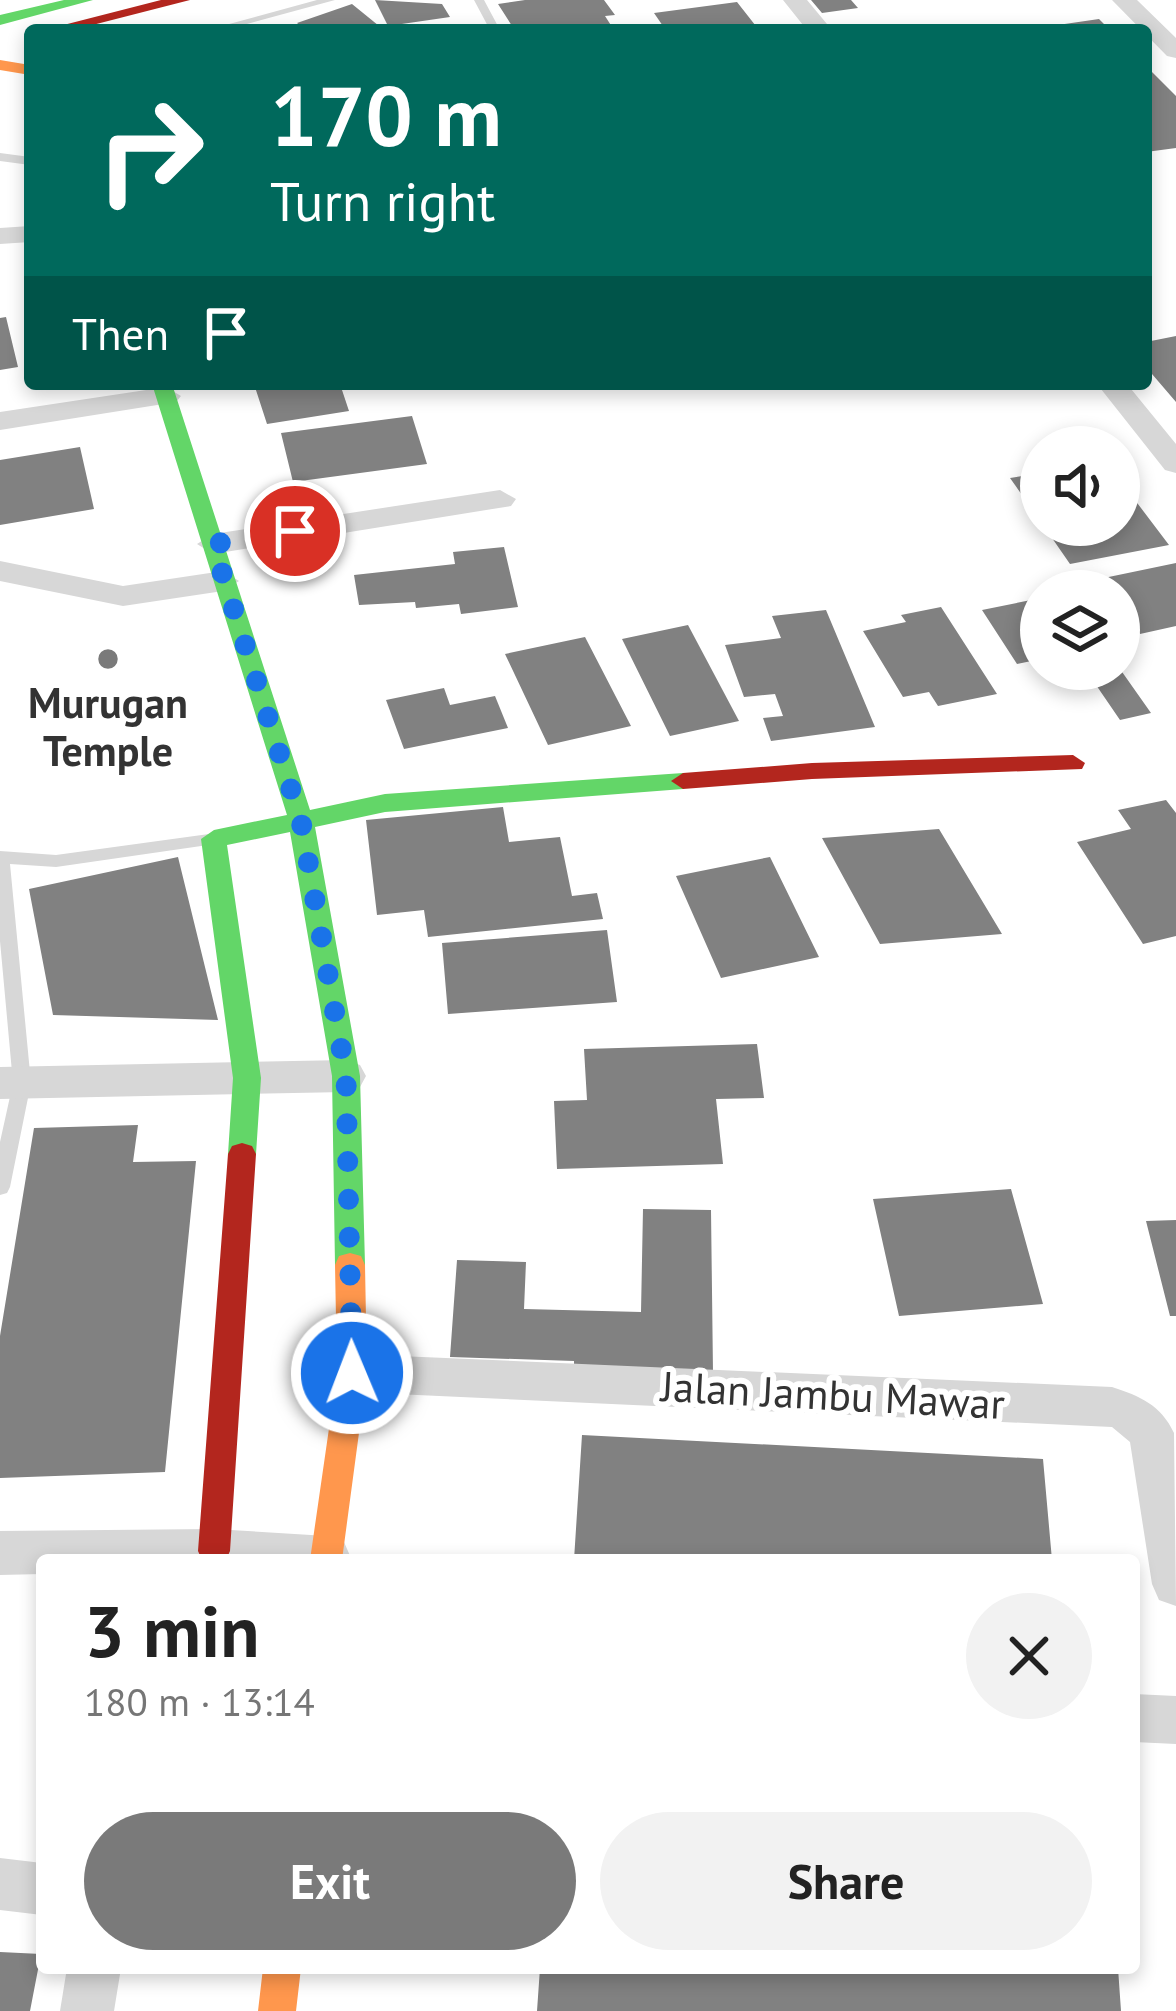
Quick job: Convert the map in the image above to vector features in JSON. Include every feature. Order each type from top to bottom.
[{"type":"main road","points":[[22,24],[182,0]]},
{"type":"main road","points":[[164,390],[301,821],[346,1076],[352,1373],[327,1554]]},
{"type":"main road","points":[[214,1551],[247,1078],[214,839],[385,803],[812,771],[1072,764]]},
{"type":"main road","points":[[277,2011],[280,1974]]},
{"type":"street","points":[[795,0],[815,24]]},
{"type":"street","points":[[1124,0],[1148,24]]},
{"type":"street","points":[[1152,27],[1176,51]]},
{"type":"street","points":[[0,421],[164,390]]},
{"type":"street","points":[[1117,390],[1176,464]]},
{"type":"street","points":[[213,544],[500,499]]},
{"type":"street","points":[[0,571],[122,596],[223,581]]},
{"type":"street","points":[[11,1083],[346,1076]]},
{"type":"street","name":"Jalan Jambu Mawar","points":[[352,1373],[1112,1407],[1142,1421],[1151,1433],[1176,1584]]},
{"type":"street","points":[[0,1553],[256,1554]]},
{"type":"street","points":[[1140,1718],[1176,1720]]},
{"type":"street","points":[[0,1884],[36,1888]]},
{"type":"street","points":[[88,2011],[93,1974]]},
{"type":"lane","points":[[236,24],[330,0]]},
{"type":"lane","points":[[0,1187],[11,1083],[0,857],[56,861],[214,839]]},
{"type":"building","points":[[375,0],[442,4],[450,17],[402,24],[387,24]]},
{"type":"building","points":[[604,0],[615,15],[605,16],[610,24],[511,24],[498,4]]},
{"type":"building","points":[[811,0],[851,0],[858,8],[822,13]]},
{"type":"building","points":[[737,2],[754,24],[662,24],[654,13]]},
{"type":"building","points":[[352,4],[377,24],[298,24]]},
{"type":"building","points":[[1099,19],[1104,24],[1065,24]]},
{"type":"building","points":[[1152,72],[1176,96],[1176,148],[1152,151]]},
{"type":"building","points":[[6,317],[18,367],[0,370],[0,318]]},
{"type":"building","points":[[1176,336],[1176,402],[1152,374],[1152,341]]},
{"type":"building","points":[[256,390],[342,390],[349,411],[267,424]]},
{"type":"building","points":[[412,416],[427,464],[293,482],[281,433]]},
{"type":"building","points":[[80,447],[94,509],[0,525],[0,460]]},
{"type":"building","points":[[1140,507],[1169,545],[1070,564],[1058,546],[1140,546]]},
{"type":"building","points":[[504,547],[518,607],[461,614],[459,604],[359,605],[354,575],[455,564],[453,552]]},
{"type":"building","points":[[1176,563],[1176,626],[1140,634],[1140,570]]},
{"type":"building","points":[[1020,602],[1020,663],[1017,664],[982,610]]},
{"type":"building","points":[[941,607],[997,694],[938,706],[929,692],[903,697],[863,631],[906,622],[901,615]]},
{"type":"building","points":[[826,610],[875,727],[771,741],[763,718],[783,716],[775,694],[744,697],[725,645],[781,638],[772,616]]},
{"type":"building","points":[[688,625],[739,721],[670,736],[622,639]]},
{"type":"building","points":[[585,637],[631,726],[548,745],[505,654]]},
{"type":"building","points":[[444,688],[450,705],[495,696],[508,728],[404,749],[386,700]]},
{"type":"building","points":[[1099,690],[1135,690],[1151,713],[1120,720]]},
{"type":"building","points":[[1166,800],[1176,813],[1176,936],[1143,944],[1077,842],[1131,829],[1118,810]]},
{"type":"building","points":[[503,807],[509,842],[560,837],[572,896],[597,893],[603,919],[428,937],[424,910],[377,915],[366,820]]},
{"type":"building","points":[[939,829],[1002,934],[880,944],[822,838]]},
{"type":"building","points":[[178,857],[218,1020],[53,1015],[29,889]]},
{"type":"building","points":[[770,857],[819,957],[721,978],[676,876]]},
{"type":"building","points":[[607,930],[617,1002],[448,1014],[442,943]]},
{"type":"building","points":[[757,1044],[764,1098],[716,1099],[723,1164],[557,1169],[554,1101],[587,1100],[584,1049]]},
{"type":"building","points":[[138,1125],[133,1162],[196,1161],[165,1472],[0,1478],[0,1336],[34,1128]]},
{"type":"building","points":[[1011,1189],[1043,1304],[899,1316],[873,1199]]},
{"type":"building","points":[[643,1209],[711,1210],[713,1372],[574,1369],[574,1361],[450,1357],[457,1260],[526,1262],[524,1309],[641,1312]]},
{"type":"building","points":[[1176,1220],[1176,1316],[1170,1316],[1146,1221]]},
{"type":"building","points":[[582,1435],[1043,1459],[1051,1554],[574,1554]]},
{"type":"building","points":[[0,1952],[36,1954],[30,2011],[0,2011]]},
{"type":"building","points":[[540,1974],[1118,1974],[1121,2011],[537,2011]]},
{"type":"traffic: fast","points":[[0,20],[85,0]]},
{"type":"traffic: fast","points":[[164,390],[301,821],[346,1076],[350,1265]]},
{"type":"traffic: fast","points":[[242,1154],[247,1078],[214,839],[385,803],[683,781]]},
{"type":"traffic: slow","points":[[0,65],[24,69]]},
{"type":"traffic: slow","points":[[327,1554],[352,1373],[350,1265]]},
{"type":"traffic: slow","points":[[277,2011],[281,1974]]},
{"type":"traffic: jam","points":[[78,24],[182,0]]},
{"type":"traffic: jam","points":[[683,781],[812,771],[1073,763]]},
{"type":"traffic: jam","points":[[214,1551],[242,1154]]},
{"type":"place","name":"Murugan Temple","points":[[108,659]]},
{"type":"route","points":[[295,531],[213,544],[301,821],[346,1076],[352,1373]]}]
